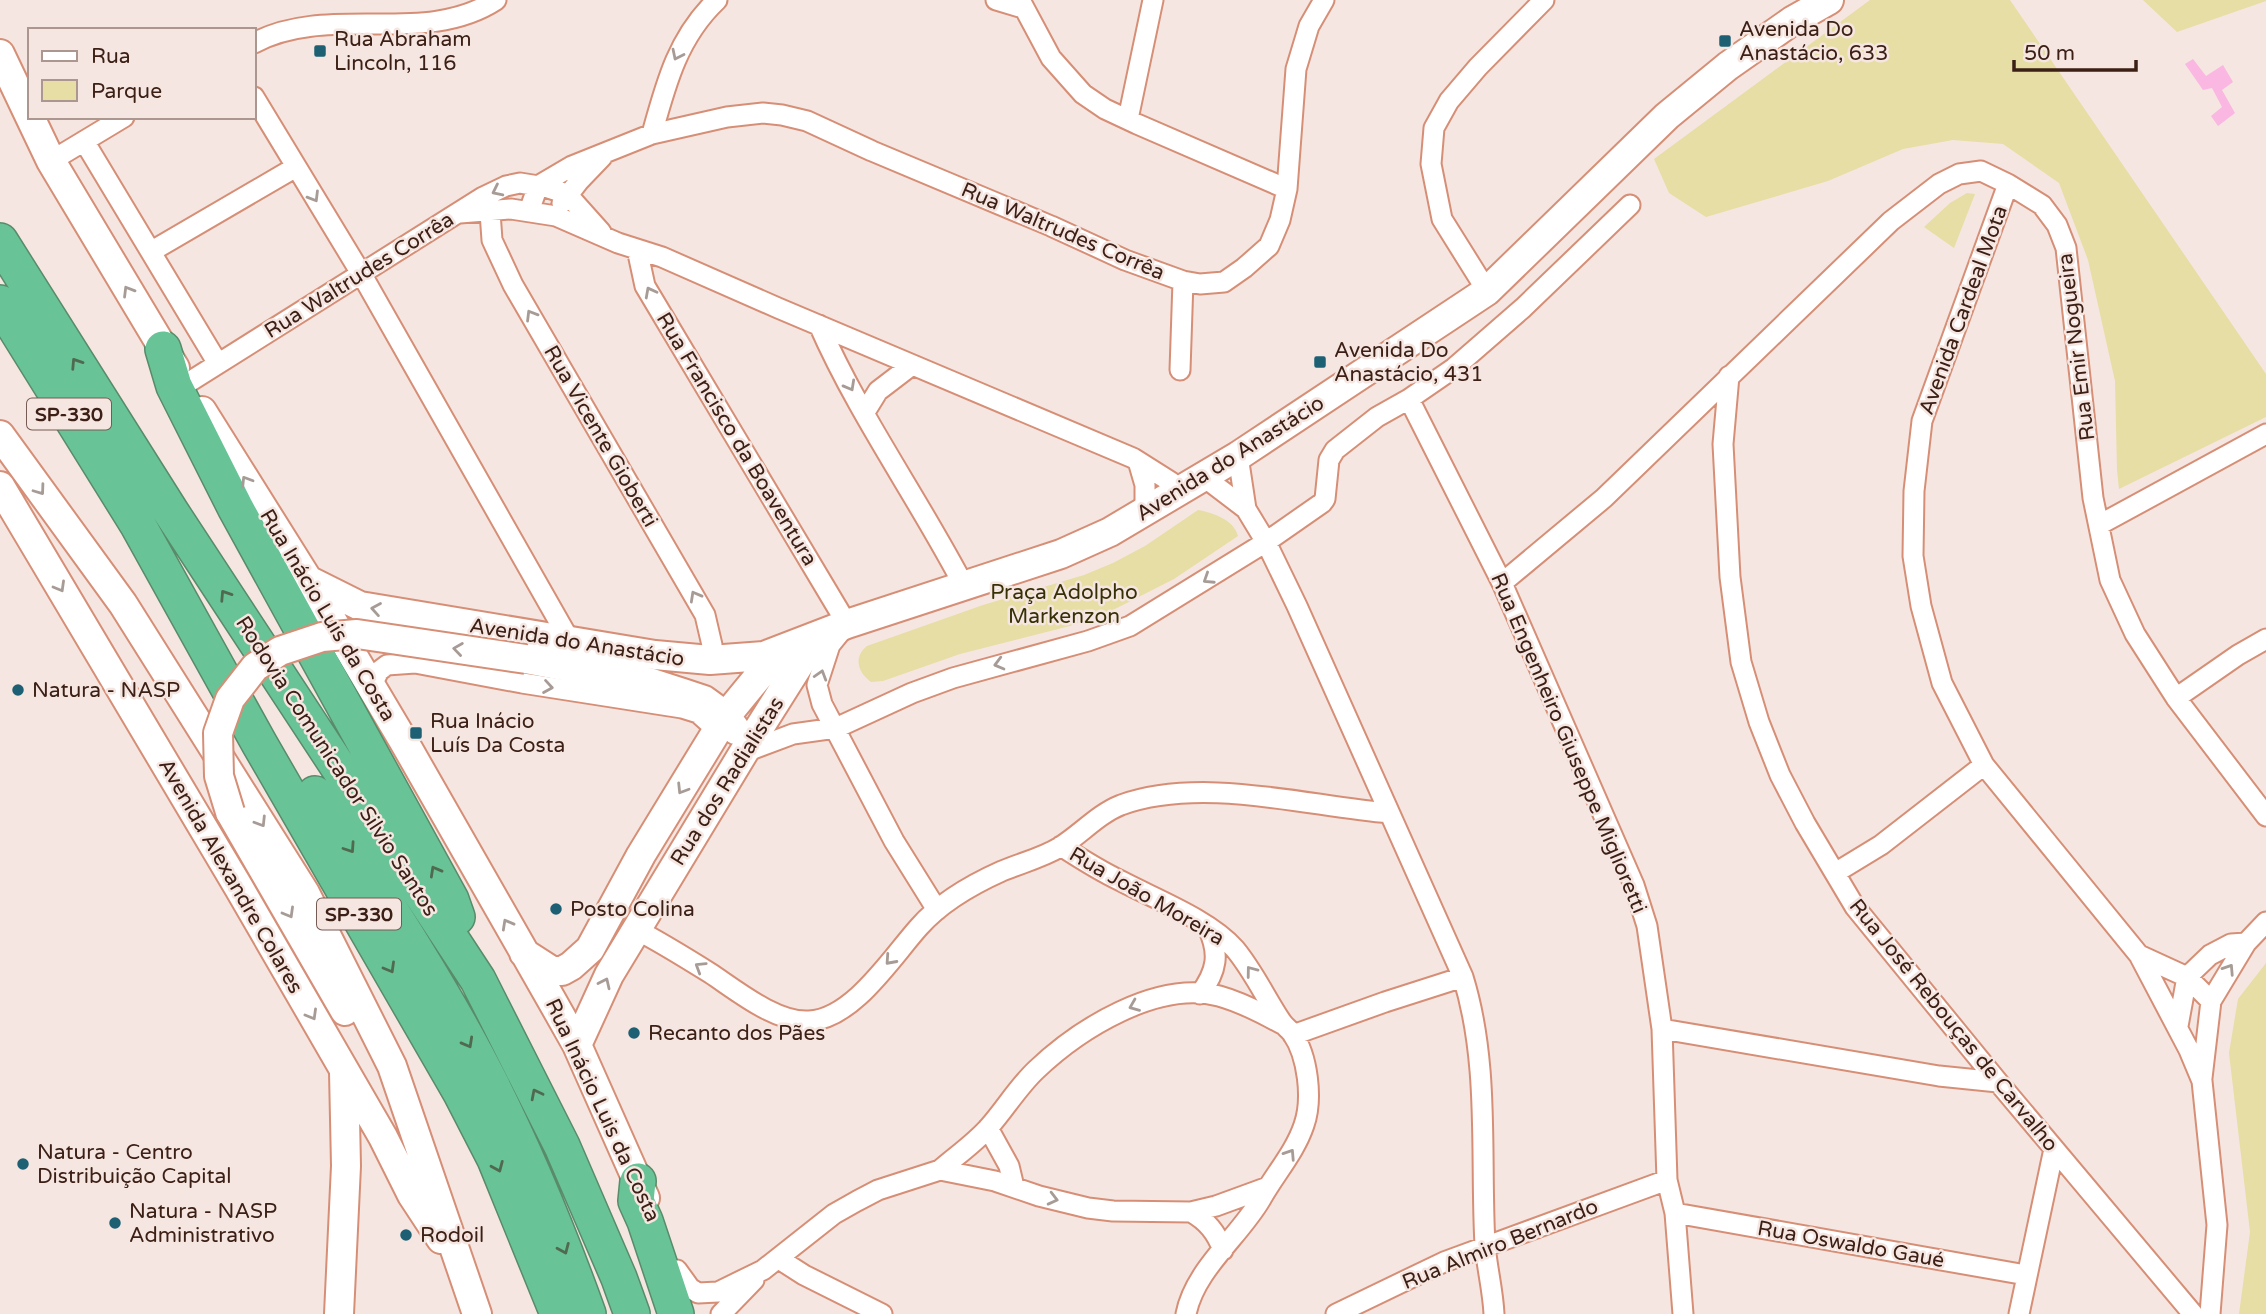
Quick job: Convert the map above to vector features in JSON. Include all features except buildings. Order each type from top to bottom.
[{"type":"highway","name":"Rodovia Comunicador Silvio Santos","points":[[0,241],[164,500],[478,980],[562,1146],[620,1278],[632,1314]]},
{"type":"highway","name":"SP-330","points":[[0,303],[138,525],[461,1093],[495,1159],[558,1314]]},
{"type":"highway","points":[[163,349],[174,386],[235,507],[451,900],[478,980]]},
{"type":"highway","points":[[138,525],[391,908],[445,1001],[491,1085],[568,1258],[588,1314]]},
{"type":"highway","points":[[638,1181],[636,1201],[676,1314]]},
{"type":"main road","name":"Avenida do Anastácio","points":[[308,580],[360,606],[654,655],[710,660],[764,656],[836,628],[1025,567],[1084,545],[1238,456],[1487,292],[1667,116],[1728,66],[1792,21],[1829,0]]},
{"type":"main road","name":"Rua Inácio Luis da Costa","points":[[0,54],[28,113]]},
{"type":"main road","name":"Rua Inácio Luis da Costa","points":[[31,119],[51,161],[163,349],[371,686],[577,1045],[677,1270],[693,1314]]},
{"type":"main road","points":[[0,435],[123,604],[305,892],[392,1066],[477,1314]]},
{"type":"main road","name":"Avenida Alexandre Colares","points":[[4,504],[117,680],[383,1137],[412,1195],[460,1267]]},
{"type":"main road","name":"Rua dos Radialistas","points":[[577,1045],[609,975],[744,752],[802,660],[836,628]]},
{"type":"main road","points":[[435,1188],[415,1157],[350,1020],[230,811],[219,776],[218,755],[218,733],[230,699],[254,667],[280,651],[322,637],[357,634],[526,659],[652,683],[704,700],[722,724],[737,731],[744,752]]},
{"type":"main road","name":"Rua dos Radialistas","points":[[523,953],[552,971],[562,971],[590,949],[641,855],[722,724],[762,671],[796,645]]},
{"type":"main road","points":[[652,683],[713,679],[764,656]]},
{"type":"main road","points":[[641,855],[647,870],[657,877],[669,876]]},
{"type":"main road","points":[[339,1314],[346,1166],[344,1069]]},
{"type":"main road","points":[[346,1166],[369,1145],[383,1137]]},
{"type":"street","points":[[256,42],[281,31],[310,26],[443,20],[467,15],[496,0]]},
{"type":"street","points":[[652,134],[667,78],[676,57],[697,21],[717,0]]},
{"type":"street","points":[[996,0],[1022,4],[1051,58],[1083,94],[1105,109],[1287,189]]},
{"type":"street","points":[[1128,119],[1153,0]]},
{"type":"street","name":"Rua Waltrudes Corrêa","points":[[538,186],[572,166],[652,134],[727,117],[763,113],[807,121],[872,152],[1051,226],[1125,261],[1183,281],[1200,284],[1224,282],[1269,246],[1280,220],[1287,189],[1296,69],[1309,26],[1324,0]]},
{"type":"street","points":[[1487,292],[1442,219],[1431,164],[1434,128],[1449,101],[1544,0]]},
{"type":"street","points":[[256,100],[362,275],[570,641]]},
{"type":"street","points":[[51,161],[121,119]]},
{"type":"street","points":[[84,141],[217,362]]},
{"type":"street","name":"Rua Waltrudes Corrêa","points":[[186,384],[217,362],[506,186],[520,183],[568,194],[608,152]]},
{"type":"street","points":[[152,251],[296,167]]},
{"type":"street","name":"Rua Emir Nogueira","points":[[1502,583],[1604,498],[1891,221],[1939,184],[1959,174],[1981,172],[2008,184],[2042,205],[2057,225],[2066,248],[2093,498],[2110,580],[2135,634],[2176,698],[2266,817]]},
{"type":"street","name":"Avenida Cardeal Mota","points":[[2008,184],[1922,421],[1914,491],[1913,556],[1921,606],[1941,683],[1984,765],[2139,955],[2178,1026],[2202,1080],[2217,1225],[2210,1314]]},
{"type":"street","points":[[529,211],[538,186]]},
{"type":"street","points":[[556,216],[568,194],[606,238]]},
{"type":"street","points":[[744,752],[793,734],[836,728],[912,693],[953,678],[1088,641],[1130,626],[1266,542],[1322,503],[1325,499],[1329,460],[1335,450],[1377,417],[1454,368],[1492,336],[1630,205]]},
{"type":"street","points":[[460,213],[511,209],[556,216],[606,238],[662,257],[1138,461],[1171,482],[1179,492]]},
{"type":"street","name":"Rua Vicente Gioberti","points":[[490,212],[492,240],[513,285],[705,615],[712,645],[710,660]]},
{"type":"street","name":"Rua Francisco da Boaventura","points":[[637,249],[645,286],[836,628]]},
{"type":"street","points":[[1180,370],[1183,281]]},
{"type":"street","points":[[819,325],[830,350],[941,541],[964,586]]},
{"type":"street","points":[[865,412],[877,391],[912,365]]},
{"type":"street","name":"Rua José Rebouças de Carvalho","points":[[1729,376],[1723,444],[1725,522],[1730,577],[1741,662],[1769,751],[1805,823],[1870,925],[2193,1314]]},
{"type":"street","name":"Rua Engenheiro Giuseppe Miglioretti","points":[[1409,399],[1502,583],[1634,885],[1647,926],[1662,1028],[1667,1180],[1675,1213],[1683,1314]]},
{"type":"street","points":[[2099,525],[2266,434]]},
{"type":"street","points":[[1238,456],[1246,509],[1266,542],[1463,978],[1471,1004],[1477,1036],[1485,1246],[1494,1314]]},
{"type":"street","points":[[1138,461],[1145,485],[1145,511]]},
{"type":"street","points":[[1204,477],[1246,509]]},
{"type":"street","points":[[836,628],[817,685],[822,704],[894,841],[937,911]]},
{"type":"street","points":[[2176,698],[2266,639]]},
{"type":"street","points":[[371,686],[379,671],[387,665],[415,663],[682,708],[722,724]]},
{"type":"street","points":[[1835,873],[1881,845],[1984,765]]},
{"type":"street","points":[[1061,846],[1099,817],[1120,806],[1176,793],[1240,795],[1389,813]]},
{"type":"street","name":"Rua João Moreira","points":[[637,930],[762,1007],[789,1019],[809,1021],[834,1015],[854,1001],[921,925],[970,888],[1061,846],[1208,928],[1234,948],[1288,1030],[1309,1082],[1308,1101],[1305,1124],[1296,1145],[1242,1227],[1199,1282],[1186,1314]]},
{"type":"street","points":[[2202,1080],[2211,1001],[2246,943],[2266,922]]},
{"type":"street","points":[[1200,994],[1207,984],[1216,958],[1215,944],[1208,928]]},
{"type":"street","points":[[2178,1026],[2187,977],[2210,955],[2231,944],[2246,943]]},
{"type":"street","name":"Avenida Cardeal Mota","points":[[2139,955],[2187,977],[2211,1001]]},
{"type":"street","points":[[721,1314],[771,1265],[820,1224],[878,1190],[940,1170],[988,1128],[1036,1070],[1076,1037],[1114,1014],[1147,1001],[1191,993],[1216,995],[1241,1003],[1288,1030],[1463,978]]},
{"type":"street","points":[[1662,1028],[1938,1076],[1998,1082]]},
{"type":"street","points":[[988,1128],[1009,1166],[1014,1187]]},
{"type":"street","points":[[2019,1314],[2054,1149]]},
{"type":"street","points":[[940,1170],[1088,1208],[1147,1212],[1191,1212],[1268,1187]]},
{"type":"street","name":"Rua Almiro Bernardo","points":[[1336,1314],[1444,1262],[1667,1180]]},
{"type":"street","points":[[1191,1212],[1212,1228],[1223,1250]]},
{"type":"street","name":"Rua Oswaldo Gaué","points":[[1675,1213],[2026,1275]]},
{"type":"street","points":[[677,1270],[690,1288],[698,1293],[708,1294],[718,1292],[771,1265],[816,1281],[882,1314]]},
{"type":"green space","points":[[1870,0],[2010,0],[2266,374],[2266,417],[2119,489],[2115,381],[2088,260],[2059,183],[2003,144],[1953,140],[1903,149],[1828,181],[1706,217],[1669,193],[1654,159]]},
{"type":"green space","points":[[2143,0],[2266,0],[2266,1],[2177,32]]},
{"type":"green space","points":[[1967,193],[1975,194],[1954,248],[1924,227],[1950,203]]},
{"type":"green space","name":"Praça Adolpho Markenzon","points":[[1198,510],[1217,515],[1228,522],[1238,536],[1174,579],[1113,610],[1070,626],[960,654],[883,681],[871,682],[860,670],[860,655],[867,646],[983,605],[1084,575],[1145,546]]},
{"type":"green space","points":[[2266,963],[2266,1314],[2239,1314],[2250,1232],[2229,1053],[2238,999]]},
{"type":"shaded area","points":[[2193,59],[2206,76],[2223,65],[2233,82],[2222,90],[2235,113],[2218,126],[2211,116],[2222,107],[2212,88],[2203,90],[2185,64]]},
{"type":"place","name":"Avenida Do Anastácio, 633","points":[[1725,41]]},
{"type":"place","name":"Rua Abraham Lincoln, 116","points":[[320,51]]},
{"type":"place","name":"Avenida Do Anastácio, 431","points":[[1320,362]]},
{"type":"place","name":"Natura - NASP","points":[[18,690]]},
{"type":"place","name":"Rua Inácio Luís Da Costa","points":[[416,733]]},
{"type":"place","name":"Posto Colina","points":[[556,909]]},
{"type":"place","name":"Recanto dos Pães","points":[[634,1033]]},
{"type":"place","name":"Natura - Centro Distribuição Capital","points":[[23,1164]]},
{"type":"place","name":"Natura - NASP Administrativo","points":[[115,1223]]},
{"type":"place","name":"Rodoil","points":[[406,1235]]}]
